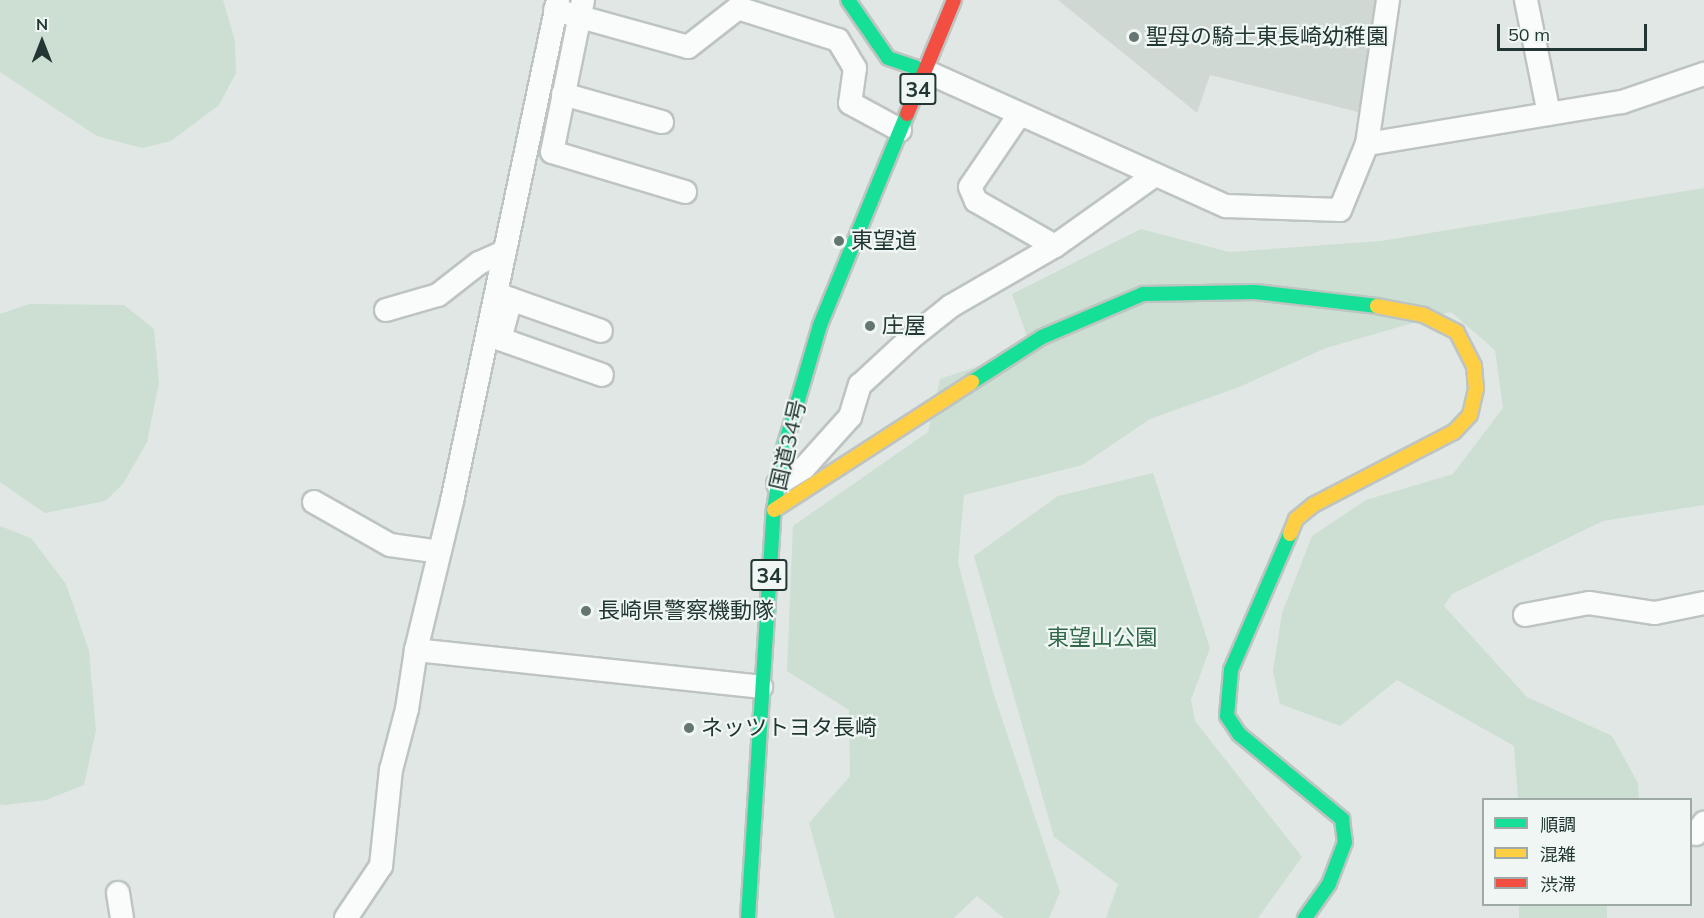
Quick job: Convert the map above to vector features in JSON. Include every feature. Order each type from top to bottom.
[{"type":"main road","points":[[848,0],[888,58],[926,71]]},
{"type":"main road","name":"国道34号","points":[[749,917],[761,687],[774,510],[783,451],[820,325],[954,0]]},
{"type":"main road","points":[[774,510],[1042,337],[1143,294],[1255,292],[1343,299],[1424,315],[1457,332],[1474,366],[1476,389],[1470,415],[1454,432],[1313,505],[1296,519],[1231,670],[1227,716],[1239,734],[1342,819],[1345,842],[1329,884],[1305,918]]},
{"type":"street","points":[[926,71],[1019,115],[1226,206],[1340,210],[1367,144],[1389,0]]},
{"type":"street","points":[[1526,0],[1549,114]]},
{"type":"street","points":[[602,375],[500,339],[504,252],[556,5],[581,8],[688,47],[738,8],[838,39],[855,68],[850,103],[900,130]]},
{"type":"street","points":[[581,8],[552,152],[685,192]]},
{"type":"street","points":[[1367,144],[1622,102],[1704,74]]},
{"type":"street","points":[[563,94],[662,122]]},
{"type":"street","points":[[1019,115],[969,187],[976,201],[1055,246]]},
{"type":"street","points":[[778,484],[804,468],[850,417],[860,385],[911,338],[951,306],[1055,246],[1155,175]]},
{"type":"street","points":[[386,310],[438,295],[478,262],[495,253],[504,252]]},
{"type":"street","points":[[503,296],[601,331]]},
{"type":"street","points":[[346,918],[381,866],[391,770],[407,708],[416,650],[503,296]]},
{"type":"street","points":[[314,502],[390,545],[440,552]]},
{"type":"street","points":[[1525,615],[1589,603],[1655,613],[1704,603]]},
{"type":"street","points":[[416,650],[761,687]]},
{"type":"street","points":[[118,893],[122,918]]},
{"type":"shaded area","points":[[1058,0],[1380,0],[1362,113],[1210,75],[1197,113]]},
{"type":"green space","points":[[0,0],[223,0],[235,41],[236,73],[219,105],[171,141],[142,148],[97,136],[0,72]]},
{"type":"green space","points":[[1704,188],[1704,505],[1603,521],[1452,594],[1444,606],[1527,697],[1612,736],[1638,783],[1639,798],[1518,798],[1514,746],[1397,680],[1340,726],[1280,704],[1273,671],[1282,613],[1312,536],[1366,500],[1453,474],[1503,408],[1495,350],[1451,312],[1326,348],[1239,387],[1150,419],[1082,465],[964,495],[958,563],[993,692],[1060,892],[1049,918],[1004,918],[977,896],[954,918],[835,918],[809,823],[850,776],[849,710],[787,671],[793,526],[928,432],[940,379],[1003,358],[1028,339],[1012,294],[1141,229],[1229,252],[1381,241]]},
{"type":"green space","points":[[29,304],[124,305],[154,329],[159,383],[147,442],[123,484],[105,501],[45,513],[0,482],[0,314]]},
{"type":"green space","name":"東望山公園","points":[[1153,473],[1210,648],[1191,700],[1195,721],[1302,857],[1258,918],[1106,918],[1118,884],[1054,837],[974,556],[1058,496]]},
{"type":"green space","points":[[0,526],[31,538],[66,584],[89,651],[96,730],[84,785],[46,800],[5,805],[0,804]]},
{"type":"green space","points":[[1519,906],[1607,906],[1607,918],[1519,918]]},
{"type":"traffic: fast","points":[[848,0],[888,58],[925,71]]},
{"type":"traffic: fast","points":[[748,918],[774,510],[783,451],[820,325],[907,114]]},
{"type":"traffic: fast","points":[[972,382],[1042,337],[1143,294],[1255,292],[1377,306]]},
{"type":"traffic: fast","points":[[1290,534],[1231,670],[1227,716],[1239,734],[1342,819],[1345,842],[1329,884],[1305,918]]},
{"type":"traffic: slow","points":[[1290,534],[1296,519],[1313,505],[1454,432],[1470,415],[1476,389],[1474,366],[1457,332],[1424,315],[1377,306]]},
{"type":"traffic: slow","points":[[774,510],[972,382]]},
{"type":"traffic: jam","points":[[907,114],[954,0]]},
{"type":"place","name":"聖母の騎士東長崎幼稚園","points":[[1134,37]]},
{"type":"place","name":"東望道","points":[[839,241]]},
{"type":"place","name":"庄屋","points":[[870,326]]},
{"type":"place","name":"長崎県警察機動隊","points":[[586,611]]},
{"type":"place","name":"ネッツトヨタ長崎","points":[[689,728]]}]
